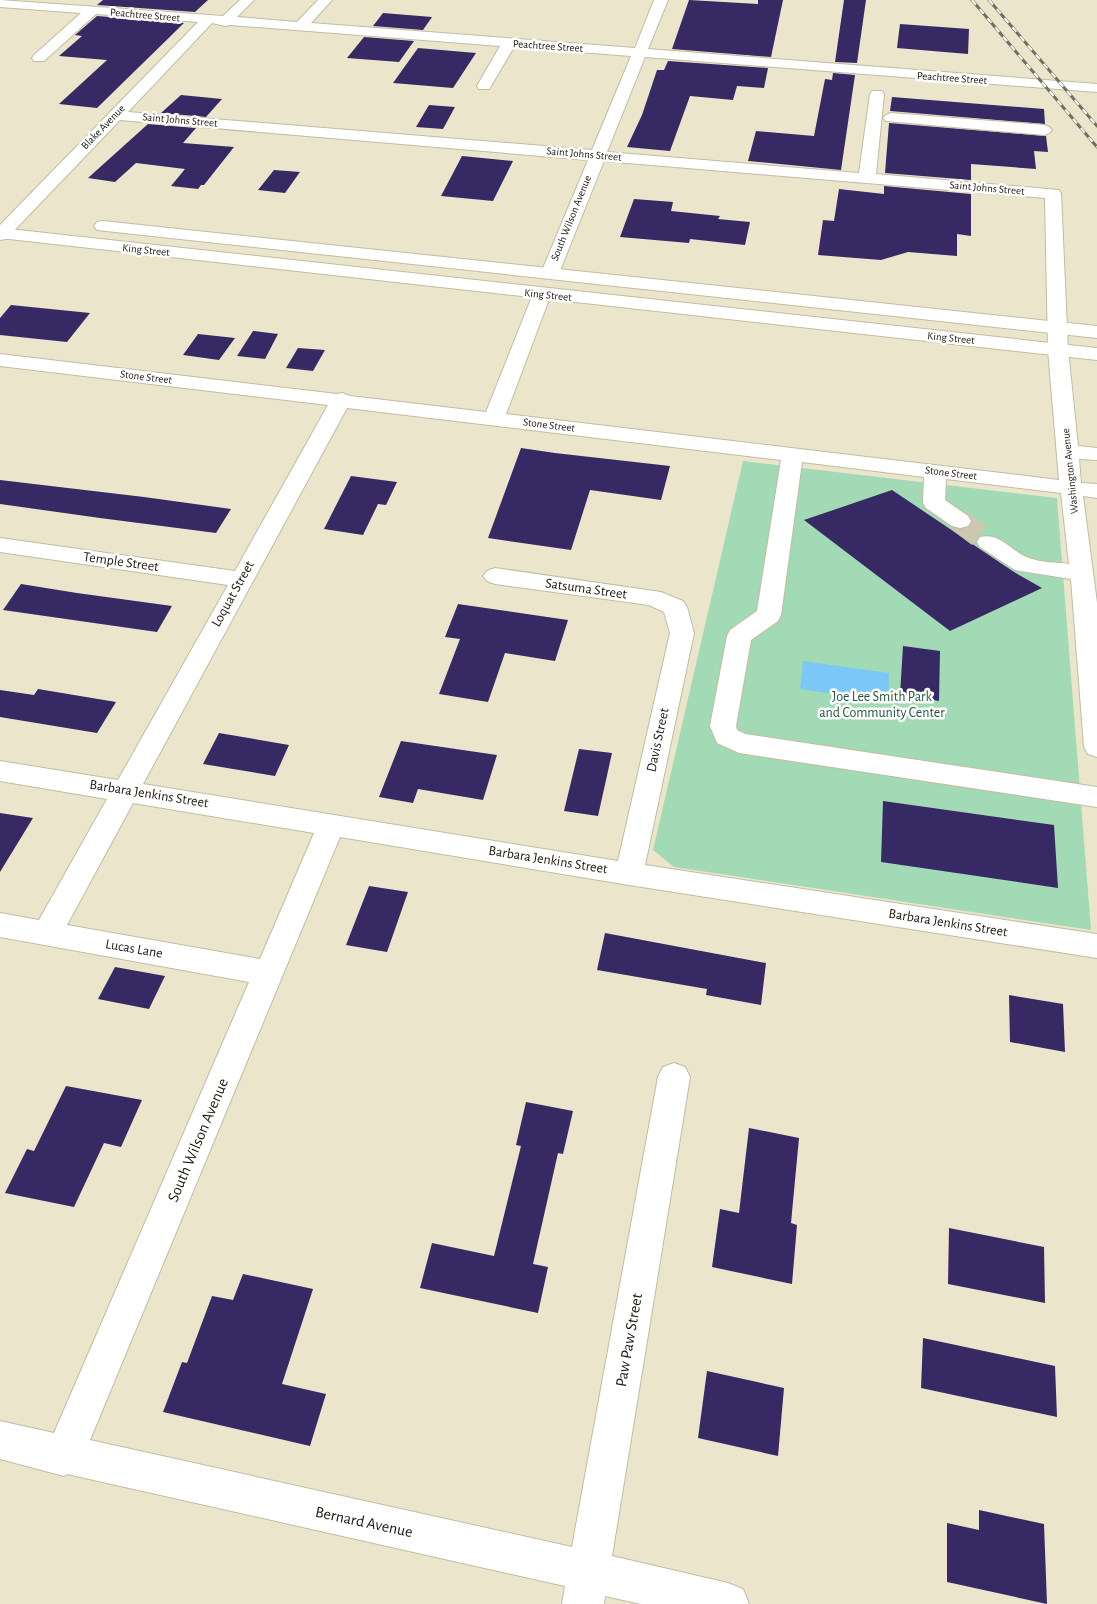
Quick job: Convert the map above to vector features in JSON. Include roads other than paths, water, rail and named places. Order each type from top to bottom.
[{"type":"street","points":[[300,27],[324,0]]},
{"type":"street","name":"South Wilson Avenue","points":[[550,273],[596,155],[661,0]]},
{"type":"street","name":"Peachtree Street","points":[[0,3],[225,22],[1097,88]]},
{"type":"street","points":[[225,22],[243,4],[258,8]]},
{"type":"street","points":[[8,17],[23,5]]},
{"type":"street","points":[[39,58],[92,11]]},
{"type":"street","points":[[295,11],[313,12]]},
{"type":"street","name":"Blake Avenue","points":[[1,234],[207,20]]},
{"type":"street","points":[[484,86],[508,43]]},
{"type":"street","points":[[867,178],[876,94]]},
{"type":"street","name":"Saint Johns Street","points":[[114,115],[1053,194]]},
{"type":"street","points":[[891,118],[1044,130]]},
{"type":"street","name":"Washington Avenue","points":[[1053,194],[1058,339],[1070,487],[1088,585],[1097,747]]},
{"type":"street","points":[[0,214],[39,218]]},
{"type":"street","name":"King Street","points":[[88,224],[774,298],[1058,339],[1097,354]]},
{"type":"street","name":"King Street","points":[[1,234],[542,294],[1058,339],[1097,332]]},
{"type":"street","points":[[307,268],[371,267],[525,280],[539,278],[550,273]]},
{"type":"street","points":[[494,418],[542,294],[568,289],[590,289],[688,296],[774,298]]},
{"type":"street","name":"Stone Street","points":[[0,360],[342,399],[1097,491]]},
{"type":"street","name":"Loquat Street","points":[[46,933],[342,399]]},
{"type":"street","points":[[1067,451],[1097,454]]},
{"type":"street","points":[[792,455],[769,615],[739,636],[723,726],[726,736],[739,743],[1097,797]]},
{"type":"street","points":[[935,472],[934,503],[960,521]]},
{"type":"street","points":[[988,542],[1023,565],[1088,585]]},
{"type":"street","name":"Temple Street","points":[[0,545],[242,579]]},
{"type":"street","name":"Satsuma Street","points":[[495,576],[653,598],[675,607]]},
{"type":"street","name":"Davis Street","points":[[629,874],[682,633],[675,607]]},
{"type":"street","name":"Barbara Jenkins Street","points":[[0,771],[126,790],[629,874],[1097,946]]},
{"type":"street","name":"South Wilson Avenue","points":[[64,1456],[332,824]]},
{"type":"street","name":"Lucas Lane","points":[[0,925],[269,972]]},
{"type":"street","name":"Paw Paw Street","points":[[586,1587],[674,1077]]},
{"type":"street","name":"Bernard Avenue","points":[[0,1440],[586,1587],[728,1604]]},
{"type":"water","points":[[803,661],[889,673],[888,702],[800,689]]},
{"type":"tunnel","points":[[960,521],[988,542]]},
{"type":"railway","points":[[972,0],[1097,147]]},
{"type":"railway","points":[[989,0],[1097,126]]},
{"type":"park label","name":"Joe Lee Smith Park and Community Center","points":[[882,706]]}]
